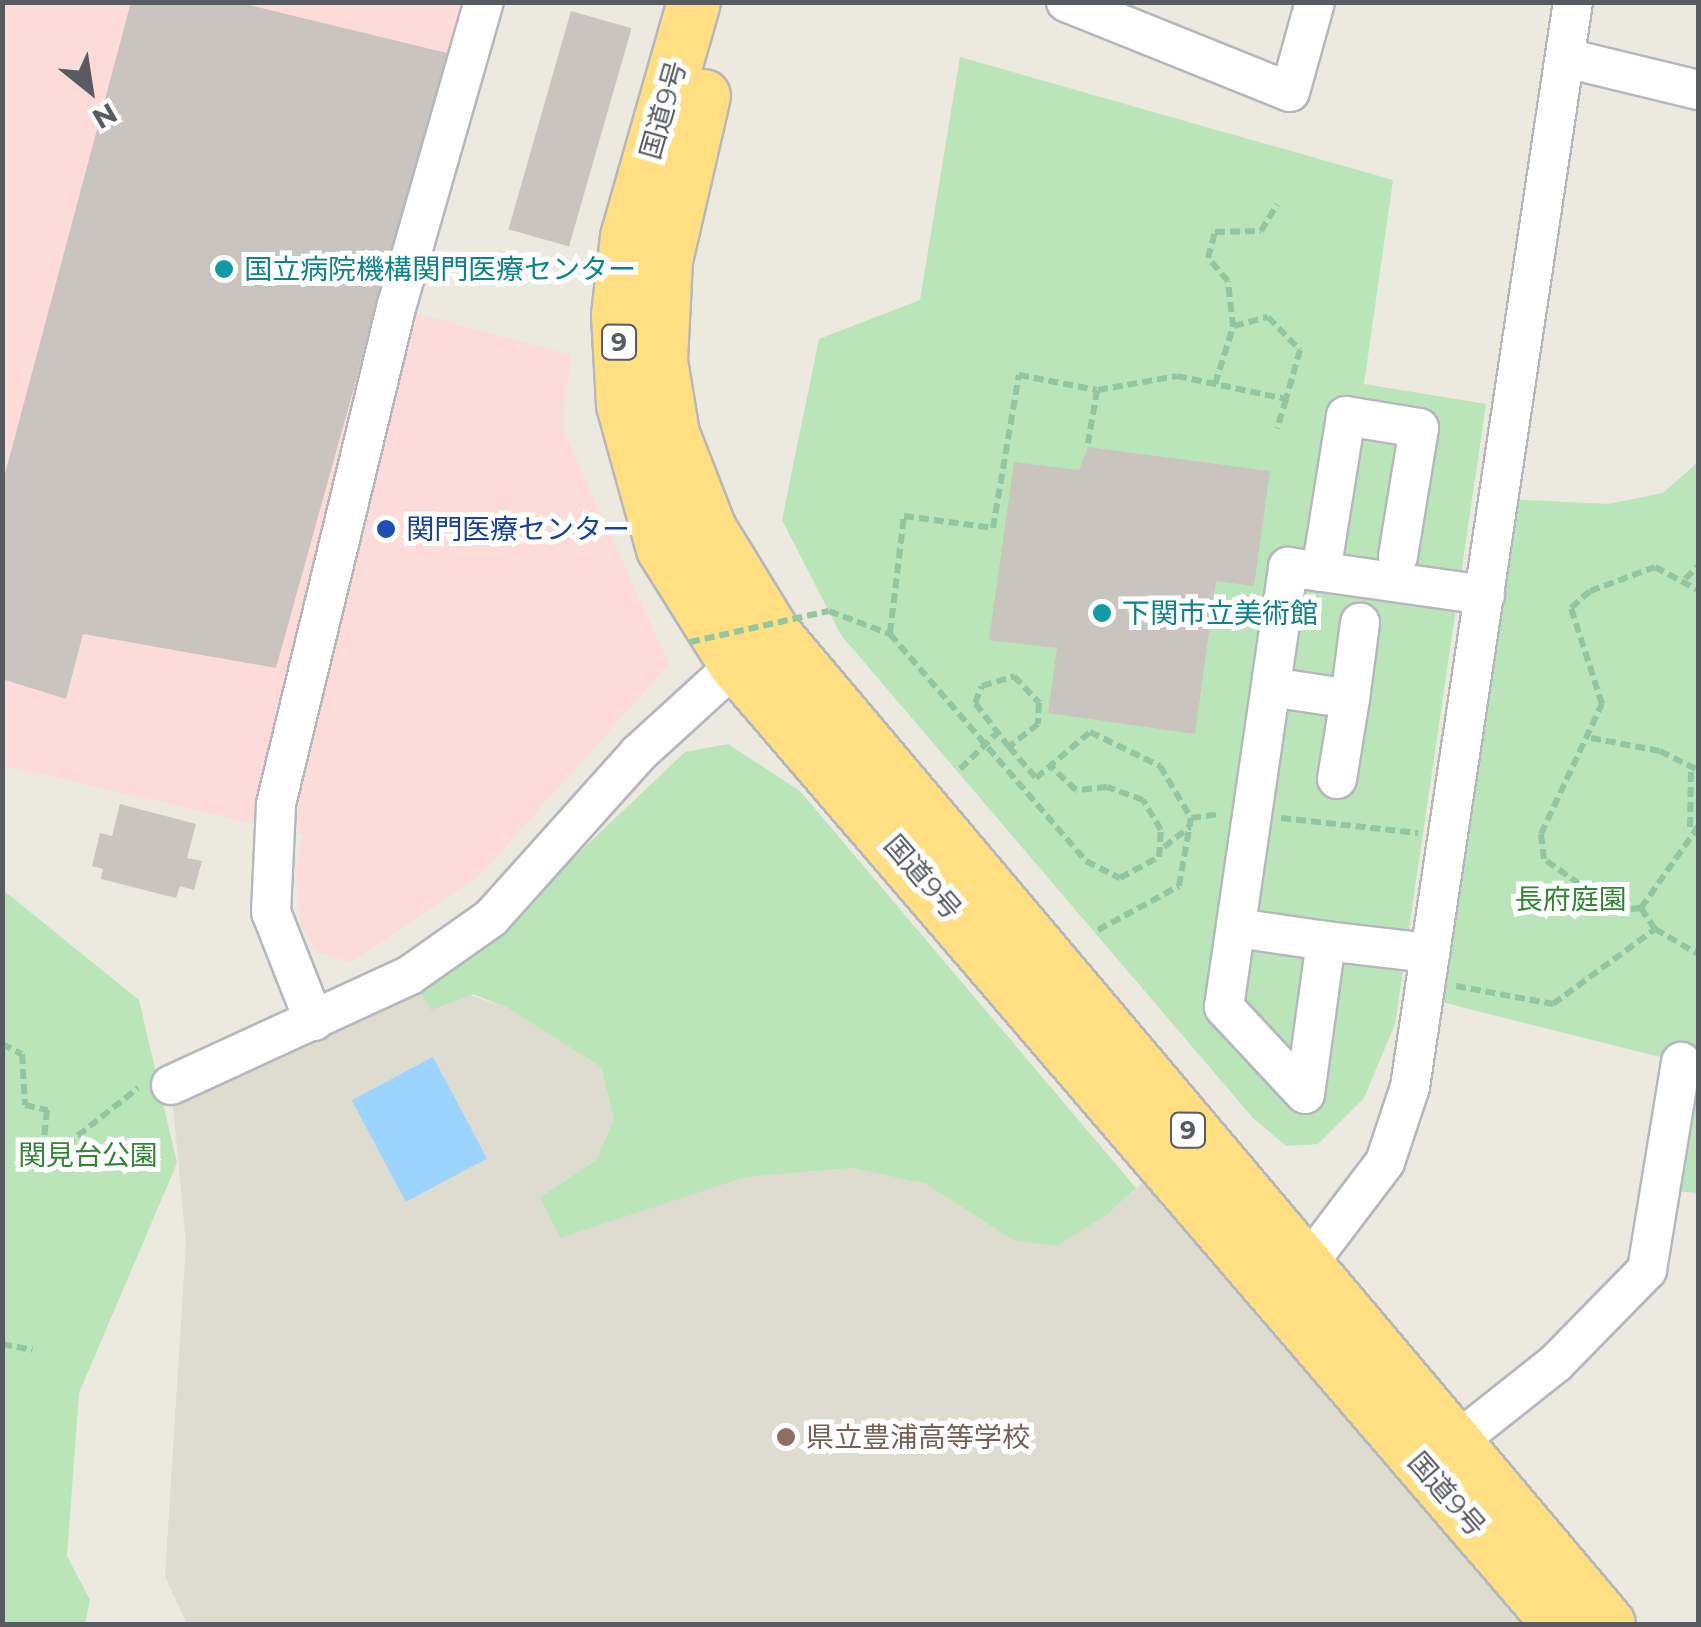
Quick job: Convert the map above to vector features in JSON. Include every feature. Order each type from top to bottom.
[{"type":"highway","name":"国道9号","points":[[694,2],[627,237],[622,390],[663,549],[733,646],[1292,1284],[1560,1624]]},
{"type":"highway","name":"国道9号","points":[[728,2],[666,261],[661,361],[672,434],[710,529],[733,646]]},
{"type":"highway","name":"国道9号","points":[[1292,1284],[1455,1443],[1608,1624]]},
{"type":"street","points":[[314,1021],[271,912],[276,804],[396,308],[484,2]]},
{"type":"street","points":[[1066,2],[1139,16],[1290,92],[1315,2]]},
{"type":"street","points":[[1292,1284],[1385,1162],[1410,1087],[1573,2]]},
{"type":"street","points":[[1566,58],[1698,90]]},
{"type":"street","points":[[1320,572],[1346,416],[1419,428],[1398,556]]},
{"type":"street","points":[[1326,941],[1305,1094],[1224,1008],[1288,567],[1485,595]]},
{"type":"street","points":[[1337,779],[1360,623]]},
{"type":"street","points":[[171,1084],[410,975],[491,918],[733,646]]},
{"type":"street","points":[[1271,687],[1350,699]]},
{"type":"street","points":[[1236,928],[1326,941],[1428,966]]},
{"type":"street","points":[[1455,1443],[1556,1363],[1648,1270],[1680,1062]]},
{"type":"path","points":[[1216,384],[1234,326],[1228,281],[1208,258],[1216,232],[1261,231],[1277,204]]},
{"type":"path","points":[[1234,326],[1268,317],[1300,350],[1276,429]]},
{"type":"path","points":[[890,634],[904,516],[993,528],[1019,374],[1098,390],[1177,376],[1286,400]]},
{"type":"path","points":[[1088,443],[1098,390]]},
{"type":"path","points":[[1642,908],[1616,910],[1544,860],[1541,834],[1591,738],[1602,704],[1571,608],[1655,566],[1698,590]]},
{"type":"path","points":[[1685,580],[1698,566]]},
{"type":"path","points":[[733,646],[829,611],[890,634],[1086,861],[1120,878],[1159,857],[1161,830],[1143,800],[1106,787],[1076,790],[1050,766]]},
{"type":"path","points":[[1010,748],[1038,724],[1039,704],[1014,676],[982,686],[975,704],[1010,748],[1036,778],[1090,732],[1160,766],[1191,822],[1164,847]]},
{"type":"path","points":[[960,768],[998,733]]},
{"type":"path","points":[[1591,738],[1660,751],[1695,770],[1694,827],[1642,908]]},
{"type":"path","points":[[1642,908],[1655,929],[1698,954]]},
{"type":"path","points":[[1428,966],[1554,1004],[1655,929]]},
{"type":"path","points":[[2,1044],[22,1054],[25,1105],[47,1110],[43,1149],[66,1145],[149,1080],[171,1084]]},
{"type":"path","points":[[2,1344],[32,1350]]},
{"type":"shaded area","points":[[3,3],[470,3],[381,304],[571,355],[562,428],[669,664],[480,875],[351,962],[318,953],[301,926],[295,872],[303,835],[3,765]]},
{"type":"shaded area","name":"県立豊浦高等学校","points":[[410,975],[508,1008],[601,1067],[614,1120],[596,1160],[540,1197],[560,1237],[746,1177],[854,1168],[926,1184],[1013,1240],[1108,1214],[1162,1165],[1559,1624],[187,1624],[165,1577],[186,1243],[171,1085]]},
{"type":"green space","name":"下関市立美術館","points":[[960,57],[1393,180],[1364,384],[1486,404],[1395,1024],[1364,1098],[1318,1144],[1286,1146],[1253,1118],[841,635],[782,520],[819,339],[920,300]]},
{"type":"green space","name":"長府庭園","points":[[1698,462],[1698,1193],[1663,1190],[1680,1062],[1426,998],[1504,499],[1608,504],[1663,493]]},
{"type":"green space","points":[[728,744],[800,791],[1136,1188],[1108,1214],[1056,1246],[1013,1240],[926,1184],[853,1168],[746,1177],[560,1238],[540,1197],[596,1160],[614,1120],[601,1067],[508,1008],[473,994],[431,1010],[418,988],[532,897],[685,752]]},
{"type":"green space","name":"関見台公園","points":[[3,890],[139,1000],[177,1163],[79,1393],[67,1556],[90,1600],[85,1624],[3,1624]]},
{"type":"water","points":[[433,1057],[487,1159],[406,1202],[352,1100]]},
{"type":"building","name":"国立病院機構関門医療センター","points":[[131,2],[237,2],[447,53],[276,668],[83,634],[66,699],[2,679],[2,485]]},
{"type":"building","points":[[571,11],[632,28],[569,247],[508,229]]},
{"type":"building","name":"下関市立美術館","points":[[1088,447],[1270,471],[1254,586],[1216,581],[1195,734],[1048,713],[1057,648],[989,640],[1014,462],[1079,470]]},
{"type":"building","points":[[120,804],[196,824],[187,858],[202,861],[194,890],[180,886],[176,898],[101,879],[103,869],[92,866],[100,833],[112,836]]},
{"type":"place","name":"国立病院機構関門医療センター","points":[[224,269]]},
{"type":"place","name":"関門医療センター","points":[[386,529]]},
{"type":"place","name":"下関市立美術館","points":[[1102,613]]},
{"type":"place","name":"県立豊浦高等学校","points":[[786,1437]]}]
